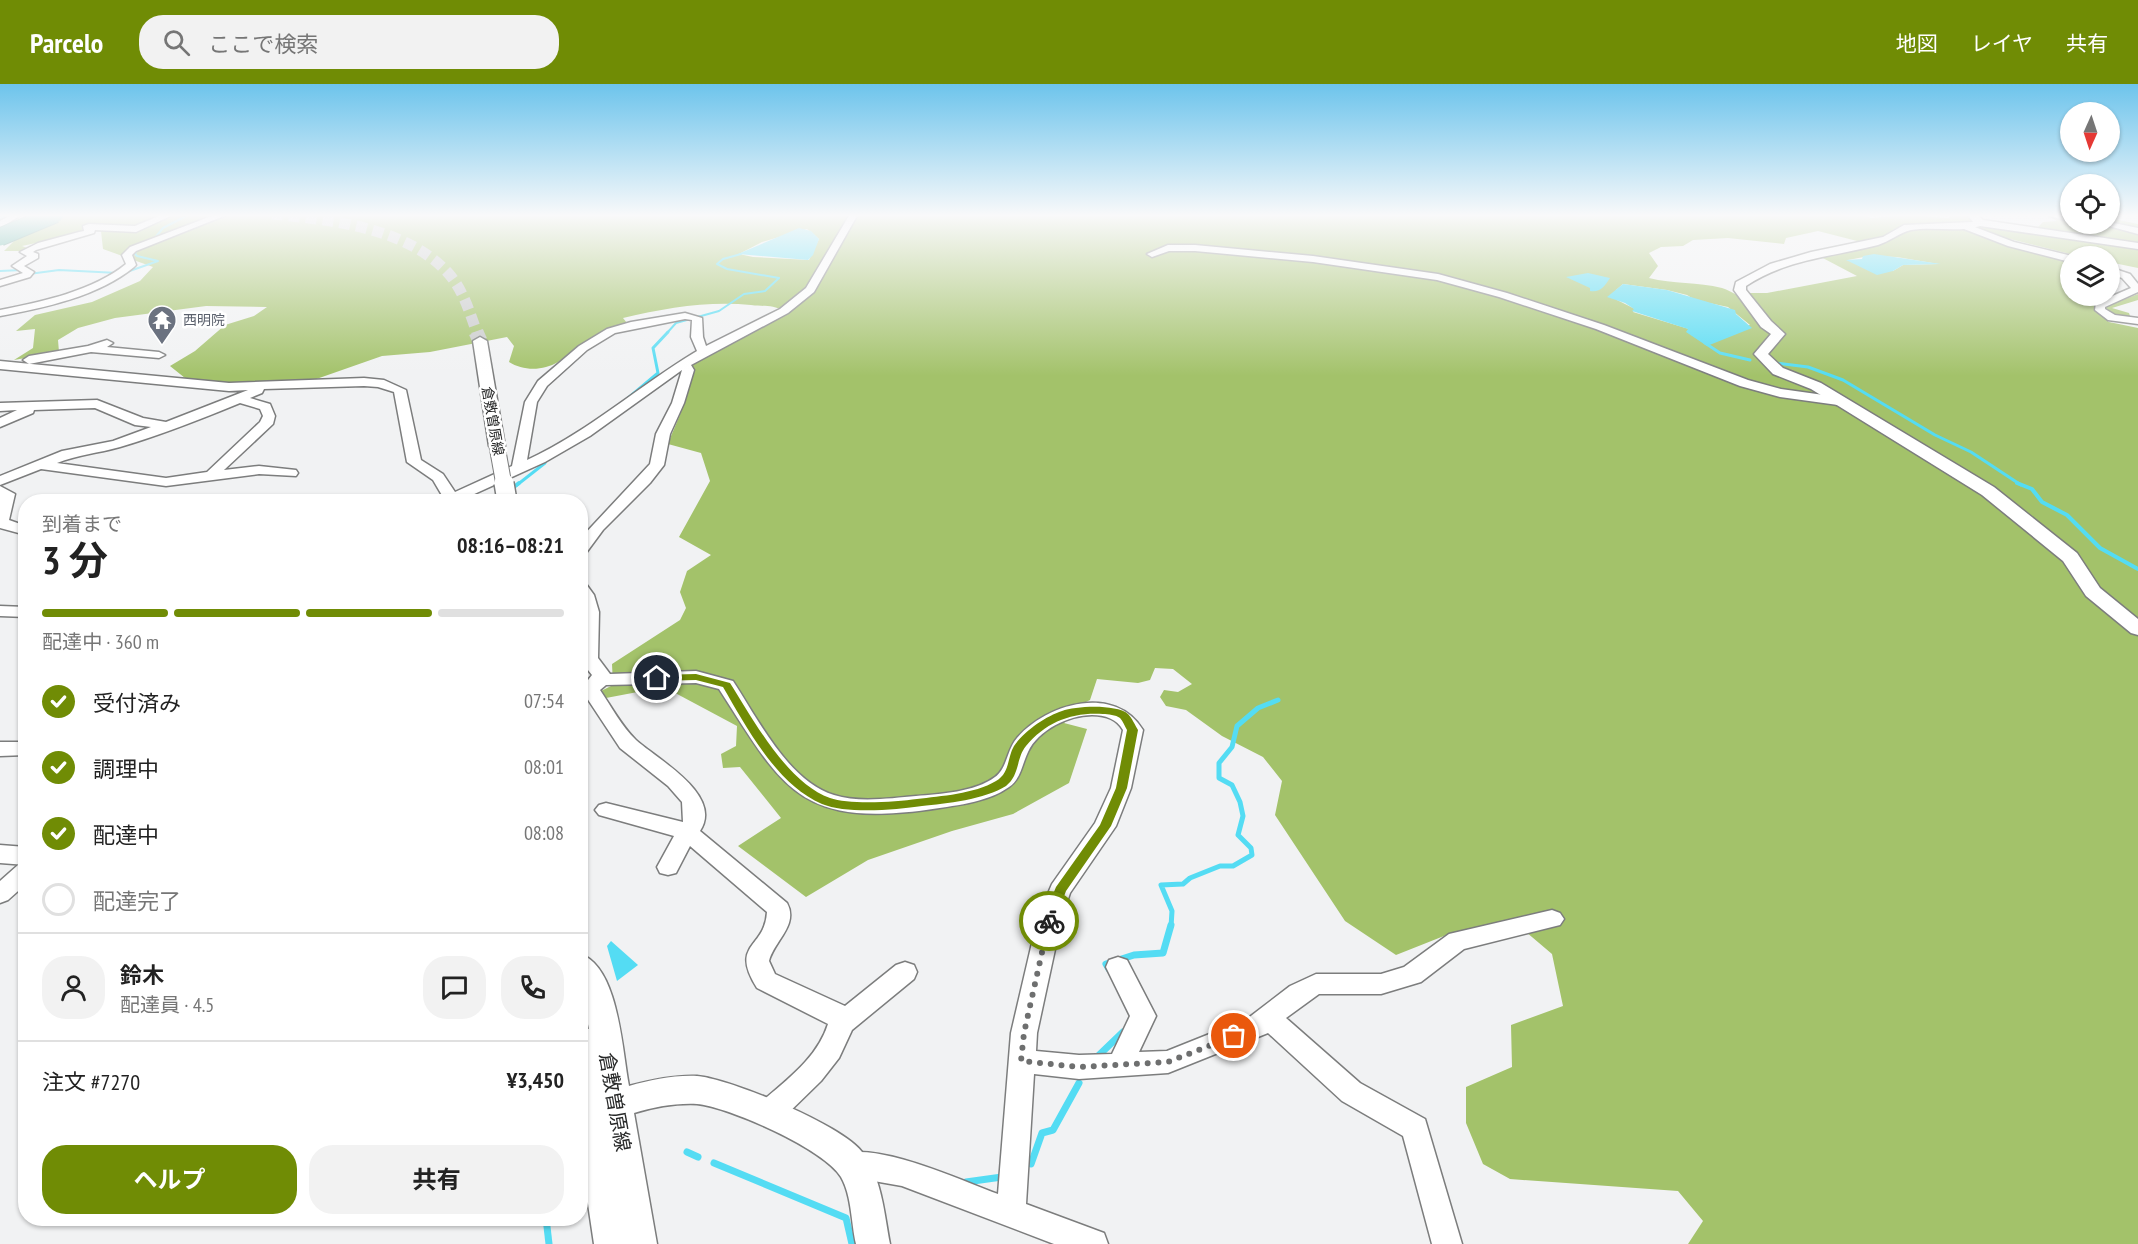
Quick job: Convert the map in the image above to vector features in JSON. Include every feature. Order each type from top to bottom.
[{"type":"street","points":[[0,283],[29,272],[14,268]]},
{"type":"street","points":[[0,313],[71,294],[127,268]]},
{"type":"street","points":[[462,494],[544,457],[585,434],[662,377],[704,352],[784,311],[810,290],[823,268]]},
{"type":"street","points":[[1373,268],[1438,277],[1503,295],[1600,327],[1744,383],[1780,393],[1838,401]]},
{"type":"street","points":[[1768,268],[1740,285],[1743,295],[1766,324],[1778,334],[1761,354],[1766,363],[1785,374],[1816,386],[1989,490],[2070,557],[2093,592],[2138,629]]},
{"type":"street","points":[[2120,274],[2126,276],[2137,289],[2120,296]]},
{"type":"street","points":[[2100,306],[2100,310],[2112,318],[2138,321]]},
{"type":"street","points":[[519,468],[531,402],[542,384],[576,353],[620,328],[685,316],[695,317],[699,324],[697,337],[704,352]]},
{"type":"street","name":"倉敷曽原線","points":[[480,341],[506,494]]},
{"type":"street","points":[[0,365],[90,349],[106,343]]},
{"type":"street","points":[[90,349],[159,355]]},
{"type":"street","points":[[588,540],[657,465],[663,434],[678,404],[686,379],[688,370],[685,364]]},
{"type":"street","points":[[0,365],[229,387],[380,383],[400,390],[414,462],[438,477],[446,494]]},
{"type":"street","points":[[0,481],[67,453],[116,444],[241,399],[262,387]]},
{"type":"street","points":[[210,478],[266,424],[269,416],[266,407],[241,399]]},
{"type":"street","points":[[0,407],[97,404],[140,422],[167,425]]},
{"type":"street","points":[[0,423],[34,407]]},
{"type":"street","points":[[39,465],[166,482],[259,470],[291,473]]},
{"type":"street","points":[[0,490],[8,494],[9,499],[1,516],[1,522],[18,528]]},
{"type":"street","points":[[588,595],[591,611],[589,659],[601,675],[588,688]]},
{"type":"street","points":[[0,611],[18,612]]},
{"type":"street","points":[[588,688],[696,677],[726,685],[760,740],[779,764],[809,791],[826,801],[841,804],[900,805],[941,800],[985,790],[1001,784],[1010,776],[1019,747],[1033,732],[1064,713],[1086,710],[1111,711],[1124,716],[1133,730],[1121,788],[1105,826],[1060,890],[1050,917],[1024,1033],[1011,1212]]},
{"type":"street","points":[[588,688],[627,743],[675,782],[692,800],[694,823],[668,867]]},
{"type":"street","points":[[0,749],[18,748]]},
{"type":"street","points":[[606,810],[687,832],[779,909],[780,917],[776,930],[760,949],[756,960],[758,971],[766,981],[836,1014],[841,1024]]},
{"type":"street","points":[[0,854],[18,855]]},
{"type":"street","points":[[0,894],[18,879]]},
{"type":"street","points":[[1021,1061],[1079,1067],[1168,1062],[1256,1027],[1299,993],[1316,984],[1381,984],[1413,975],[1456,941],[1552,919]]},
{"type":"street","points":[[1118,967],[1143,1016],[1120,1065]]},
{"type":"street","points":[[769,1113],[826,1057],[837,1041],[841,1024],[905,972]]},
{"type":"street","name":"倉敷曽原線","points":[[588,973],[597,991],[603,1109]]},
{"type":"street","points":[[1268,1017],[1351,1092],[1415,1128],[1447,1244]]},
{"type":"street","name":"倉敷曽原線","points":[[588,1063],[603,1109],[633,1244]]},
{"type":"street","points":[[603,1109],[669,1089],[700,1090],[734,1097],[769,1113],[833,1147],[851,1164],[860,1186],[873,1244]]},
{"type":"street","points":[[851,1164],[902,1173],[1093,1244]]},
{"type":"green space","points":[[152,268],[1656,268],[1649,278],[1713,286],[1748,297],[1748,293],[1767,293],[1857,276],[1842,268],[1876,268],[1893,271],[1898,268],[2060,268],[2060,306],[2118,306],[2112,308],[2129,313],[2130,316],[2103,317],[2109,322],[2138,328],[2138,1244],[1688,1244],[1703,1221],[1678,1191],[1510,1179],[1483,1164],[1466,1123],[1466,1087],[1512,1067],[1511,1025],[1563,1006],[1552,954],[1512,920],[1449,934],[1396,955],[1345,921],[1275,815],[1282,781],[1263,757],[1222,736],[1186,710],[1166,706],[1160,697],[1164,690],[1178,692],[1192,684],[1173,669],[1155,668],[1150,680],[1138,683],[1097,679],[1090,700],[1082,704],[1064,723],[1087,729],[1069,783],[1013,814],[952,831],[868,860],[806,897],[738,846],[781,818],[740,767],[723,768],[721,754],[736,746],[737,726],[664,687],[606,698],[601,691],[613,685],[612,664],[680,620],[686,608],[680,592],[687,571],[711,555],[679,537],[710,481],[701,453],[668,444],[688,392],[690,364],[766,326],[786,312],[781,309],[735,304],[703,305],[671,308],[623,318],[627,323],[595,337],[558,362],[540,368],[520,367],[509,362],[514,346],[507,337],[430,352],[382,356],[305,383],[229,384],[185,378],[170,366],[195,351],[225,325],[254,316],[267,307],[206,306],[115,318],[78,328],[58,340],[59,352],[14,360],[33,348],[35,329],[16,331],[35,315],[92,302],[140,281]],"holes":[[[1623,284],[1687,295],[1695,300],[1728,307],[1750,325],[1696,337],[1687,332],[1689,329],[1633,312],[1635,309],[1617,300],[1616,290]]]},
{"type":"green space","points":[[2138,294],[2138,300],[2120,306],[2120,301]]},
{"type":"water","points":[[1863,268],[1898,268],[1893,271],[1877,275]]},
{"type":"water","points":[[1588,273],[1610,278],[1602,288],[1590,291],[1590,288],[1566,277]]},
{"type":"water","points":[[1623,284],[1667,290],[1735,310],[1736,314],[1752,328],[1707,346],[1686,332],[1688,329],[1632,311],[1634,309],[1625,303],[1607,297]]},
{"type":"water","points":[[611,941],[638,965],[617,981],[607,946]]},
{"type":"waterway","points":[[124,273],[138,268]]},
{"type":"waterway","points":[[667,333],[676,323],[719,311],[744,294],[765,291],[779,278],[725,268]]},
{"type":"waterway","points":[[0,271],[22,270]]},
{"type":"waterway","points":[[29,274],[59,270],[118,273]]},
{"type":"waterway","points":[[621,404],[658,373],[653,348],[668,332]]},
{"type":"waterway","points":[[1705,343],[1720,353],[1750,360]]},
{"type":"waterway","points":[[1775,363],[1808,367],[1843,380],[1935,435],[1971,452],[2019,484]]},
{"type":"waterway","points":[[517,485],[545,463],[546,457]]},
{"type":"waterway","points":[[509,491],[519,483]]},
{"type":"waterway","points":[[2019,484],[2032,489],[2042,502],[2067,515],[2100,548],[2138,569]]},
{"type":"waterway","points":[[1171,927],[1172,911],[1161,885],[1183,884],[1190,878],[1220,866],[1233,866],[1252,855],[1251,848],[1238,835],[1243,816],[1240,802],[1232,785],[1219,778],[1219,763],[1232,747],[1237,726],[1258,708],[1278,700]]},
{"type":"waterway","points":[[1109,969],[1106,964],[1134,955],[1163,953],[1171,925]]},
{"type":"waterway","points":[[1098,1056],[1123,1032]]},
{"type":"waterway","points":[[1031,1164],[1042,1133],[1053,1130],[1079,1083]]},
{"type":"waterway","points":[[687,1152],[698,1157]]},
{"type":"waterway","points":[[714,1163],[846,1218],[852,1244]]},
{"type":"waterway","points":[[966,1182],[1002,1177]]},
{"type":"waterway","points":[[547,1226],[549,1244]]},
{"type":"tunnel","points":[[443,268],[454,280],[466,302],[477,333]]},
{"type":"tunnel","points":[[476,332],[480,341]]},
{"type":"way so far","points":[[1049,921],[1024,1033],[1021,1061],[1079,1067],[1168,1062],[1234,1036]]},
{"type":"place","name":"西明院","points":[[162,346]]},
{"type":"route","points":[[657,678],[696,677],[726,685],[760,740],[779,764],[809,791],[826,801],[841,804],[900,805],[941,800],[985,790],[1001,784],[1010,776],[1019,747],[1033,732],[1064,713],[1086,710],[1111,711],[1124,716],[1130,722],[1133,730],[1121,788],[1105,826],[1060,890],[1049,921]]}]
